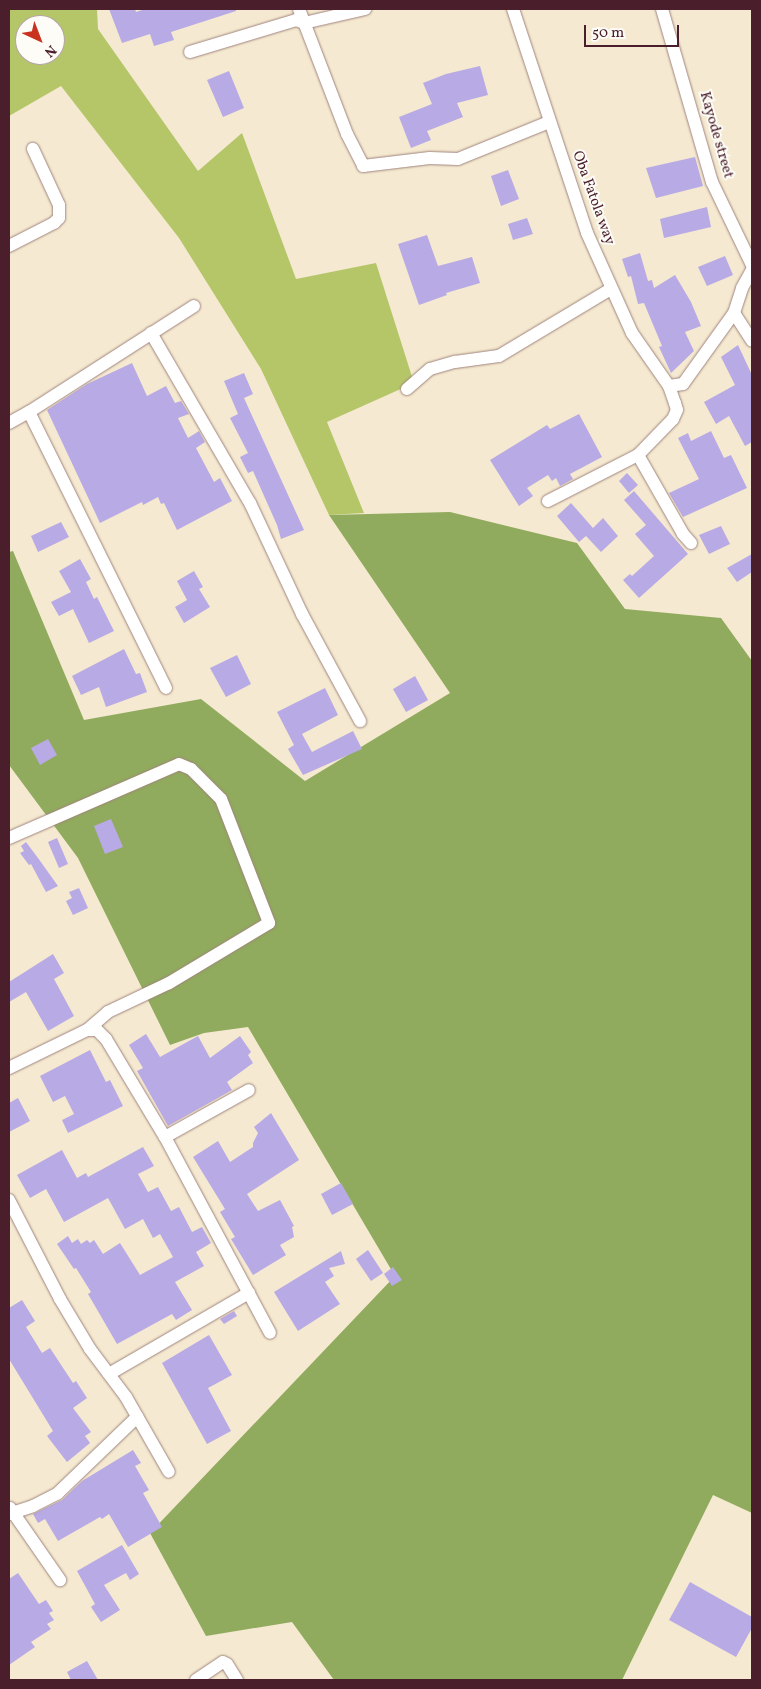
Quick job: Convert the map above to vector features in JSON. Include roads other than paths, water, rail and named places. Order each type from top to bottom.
[{"type":"street","points":[[299,9],[348,134],[363,166],[430,158],[458,159],[549,122]]},
{"type":"street","points":[[190,52],[296,20],[304,23],[365,9]]},
{"type":"street","name":"Oba Fatola way","points":[[513,9],[587,233],[632,333],[669,386],[677,410],[673,419],[638,455],[548,501]]},
{"type":"street","name":"Kayode street","points":[[662,9],[712,182],[752,265]]},
{"type":"street","points":[[9,246],[54,223],[59,218],[59,205],[33,149]]},
{"type":"street","points":[[669,386],[683,384],[734,314],[742,288],[752,270]]},
{"type":"street","points":[[407,389],[430,369],[455,362],[499,356],[611,289]]},
{"type":"street","points":[[9,423],[194,306]]},
{"type":"street","points":[[734,314],[752,341]]},
{"type":"street","points":[[151,333],[250,503],[302,614],[360,721]]},
{"type":"street","points":[[29,412],[166,688]]},
{"type":"street","points":[[638,455],[683,534],[691,543]]},
{"type":"street","points":[[9,838],[180,764],[191,769],[221,799],[270,923],[169,983],[108,1012],[87,1030],[9,1068]]},
{"type":"street","points":[[87,1030],[97,1030],[106,1039],[164,1137],[270,1333]]},
{"type":"street","points":[[164,1137],[249,1090]]},
{"type":"street","points":[[9,1200],[60,1299],[137,1417],[169,1472]]},
{"type":"street","points":[[109,1374],[249,1293]]},
{"type":"street","points":[[60,1580],[11,1511],[58,1493],[137,1417]]},
{"type":"street","points":[[196,1680],[223,1662],[227,1664],[237,1680]]}]
